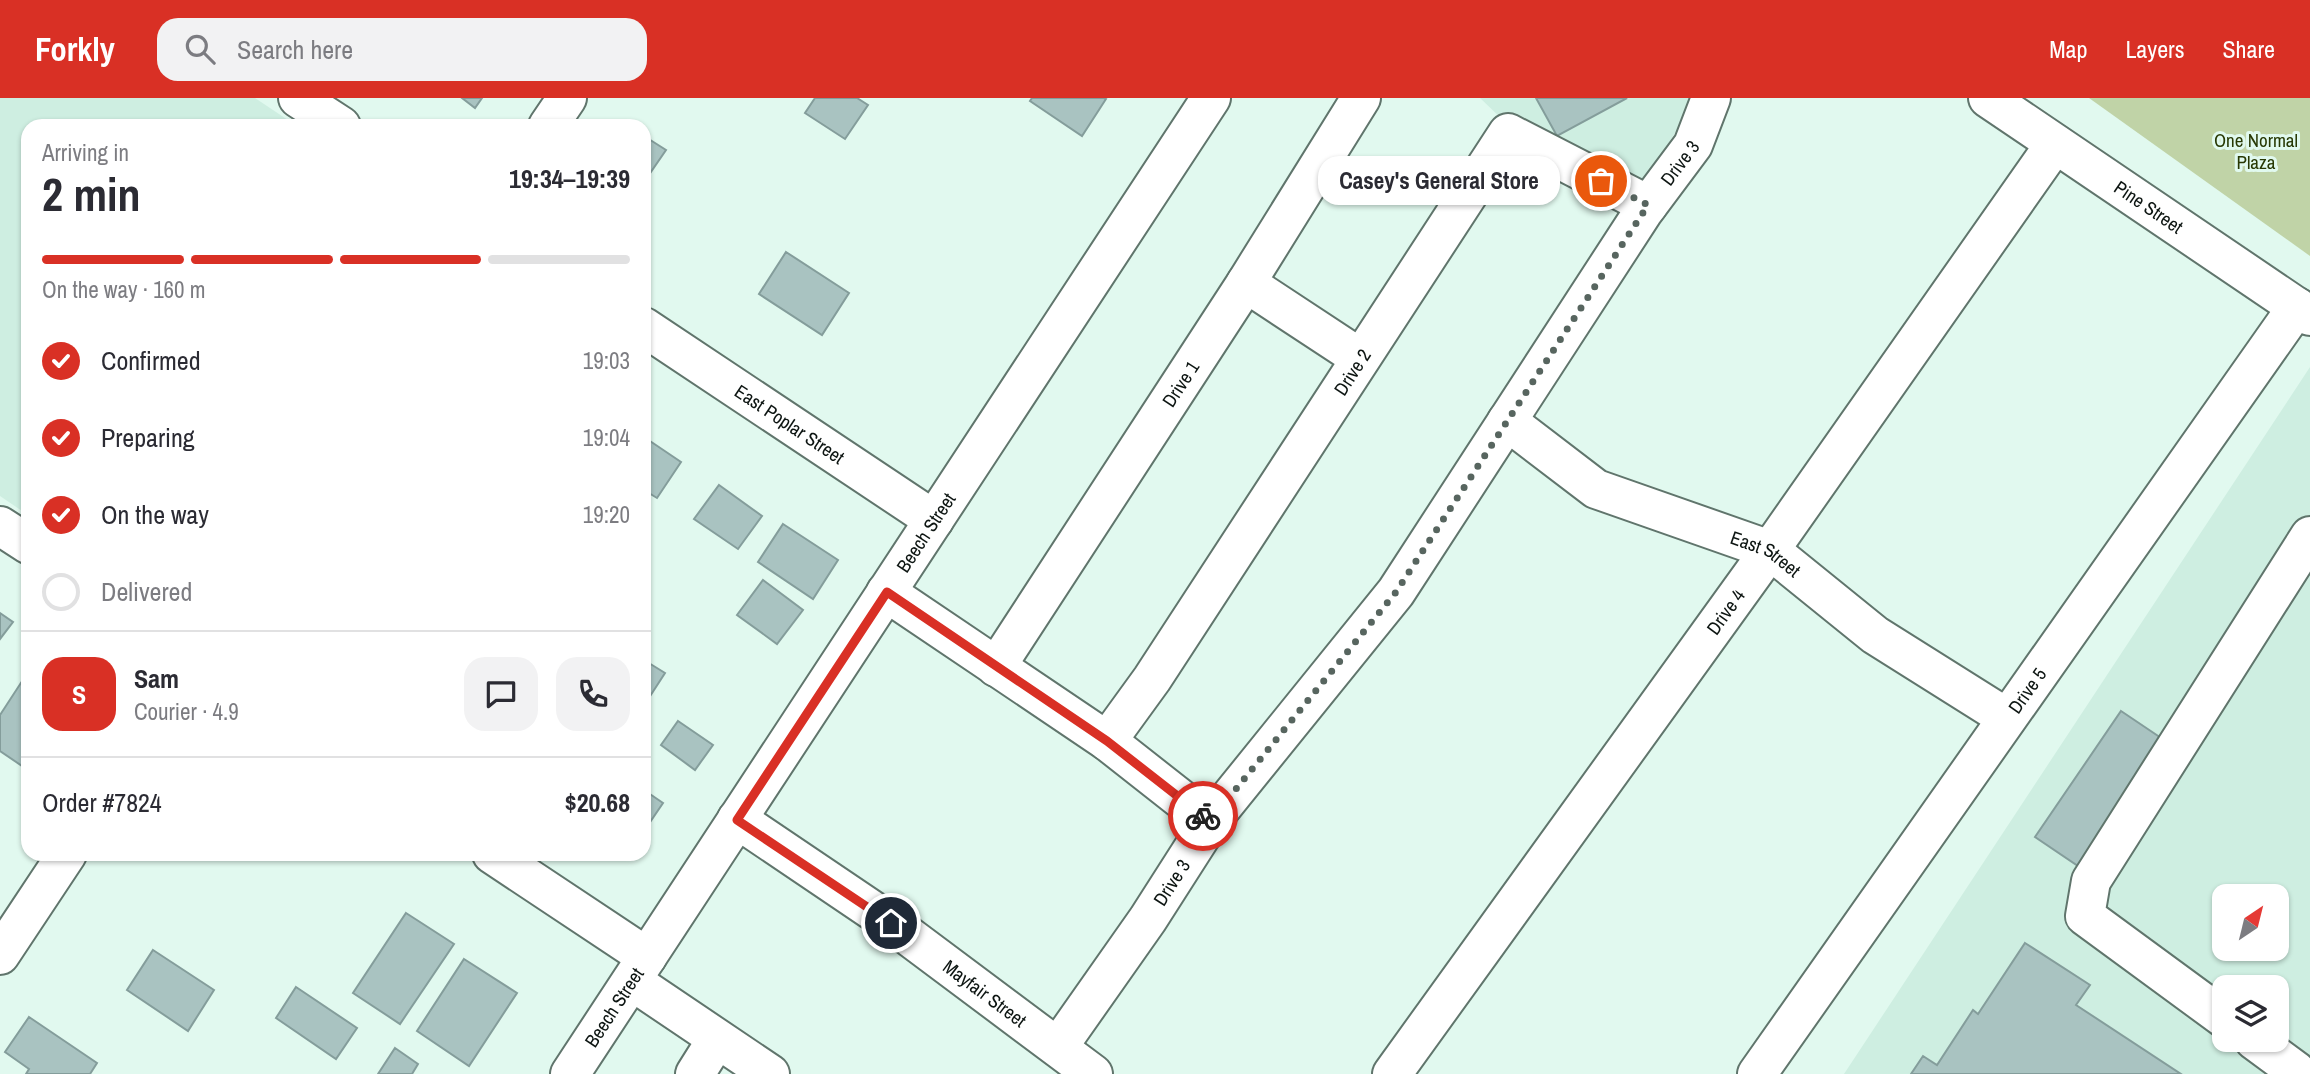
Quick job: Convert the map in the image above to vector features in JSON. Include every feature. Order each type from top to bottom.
[{"type":"street","points":[[298,98],[330,119]]},
{"type":"street","points":[[553,119],[567,98]]},
{"type":"street","name":"Beech Street","points":[[570,1074],[1211,98]]},
{"type":"street","name":"Drive 1","points":[[996,667],[1246,283],[1361,98]]},
{"type":"street","name":"Drive 3","points":[[1058,1047],[1147,919],[1210,821],[1396,592],[1648,205],[1693,145],[1711,98]]},
{"type":"street","name":"Pine Street","points":[[1988,98],[2303,312]]},
{"type":"street","name":"Drive 2","points":[[1107,741],[1152,680],[1508,133],[1648,205]]},
{"type":"street","name":"Drive 4","points":[[1391,1074],[1770,550],[2055,144]]},
{"type":"street","points":[[1246,283],[1360,358]]},
{"type":"street","name":"Drive 5","points":[[1757,1074],[2007,718],[2303,312]]},
{"type":"street","name":"East Poplar Street","points":[[651,332],[934,520]]},
{"type":"street","name":"East Street","points":[[1507,421],[1597,488],[1770,550],[1875,635],[2007,718]]},
{"type":"street","points":[[0,526],[21,540]]},
{"type":"street","points":[[2212,1009],[2085,916],[2091,881],[2310,536]]},
{"type":"street","points":[[887,592],[1107,741],[1210,821]]},
{"type":"street","name":"Mayfair Street","points":[[737,820],[891,923],[1093,1074]]},
{"type":"street","points":[[0,955],[62,861]]},
{"type":"street","points":[[501,861],[639,969],[717,1038],[770,1074]]},
{"type":"street","points":[[695,1074],[717,1038]]},
{"type":"street","points":[[2276,1052],[2300,1065]]},
{"type":"shaded area","points":[[0,98],[255,98],[286,119],[21,119],[21,510],[0,496]]},
{"type":"shaded area","points":[[1480,98],[1689,98],[1684,118],[1641,188],[1505,122]]},
{"type":"shaded area","points":[[2310,367],[2310,1074],[1844,1074]]},
{"type":"green space","name":"One Normal Plaza","points":[[2089,98],[2310,98],[2310,256]]},
{"type":"building","points":[[462,98],[482,98],[475,108]]},
{"type":"building","points":[[815,98],[857,98],[868,105],[845,139],[805,113]]},
{"type":"building","points":[[1032,98],[1106,99],[1082,136],[1030,101]]},
{"type":"building","points":[[1536,98],[1627,98],[1557,136]]},
{"type":"building","points":[[651,140],[666,150],[651,172]]},
{"type":"building","points":[[786,252],[849,293],[822,335],[759,294]]},
{"type":"building","points":[[651,442],[681,462],[657,498],[651,494]]},
{"type":"building","points":[[719,485],[762,516],[738,549],[694,519]]},
{"type":"building","points":[[783,524],[838,560],[813,599],[758,562]]},
{"type":"building","points":[[763,580],[803,610],[777,644],[737,615]]},
{"type":"building","points":[[0,613],[13,622],[0,639]]},
{"type":"building","points":[[651,664],[665,673],[651,695]]},
{"type":"building","points":[[21,683],[21,765],[0,751],[0,715]]},
{"type":"building","points":[[2121,711],[2170,744],[2084,870],[2035,837]]},
{"type":"building","points":[[678,721],[713,745],[695,770],[661,745]]},
{"type":"building","points":[[651,795],[663,803],[651,821]]},
{"type":"building","points":[[406,913],[454,944],[400,1024],[353,993]]},
{"type":"building","points":[[2025,943],[2090,985],[2076,1005],[2181,1074],[1911,1074],[1923,1056],[1937,1065],[1973,1010],[1978,1014]]},
{"type":"building","points":[[153,950],[214,990],[188,1031],[127,990]]},
{"type":"building","points":[[464,959],[517,993],[469,1066],[417,1031]]},
{"type":"building","points":[[296,987],[357,1028],[336,1059],[276,1018]]},
{"type":"building","points":[[29,1017],[97,1063],[90,1074],[26,1074],[29,1069],[5,1052]]},
{"type":"building","points":[[395,1048],[418,1064],[412,1074],[378,1074]]},
{"type":"way so far","points":[[1203,816],[1210,821],[1396,592],[1648,205],[1601,181]]},
{"type":"place","name":"Casey's General Store","points":[[1601,181]]},
{"type":"route","points":[[891,923],[737,820],[887,592],[1107,741],[1203,816]]}]
